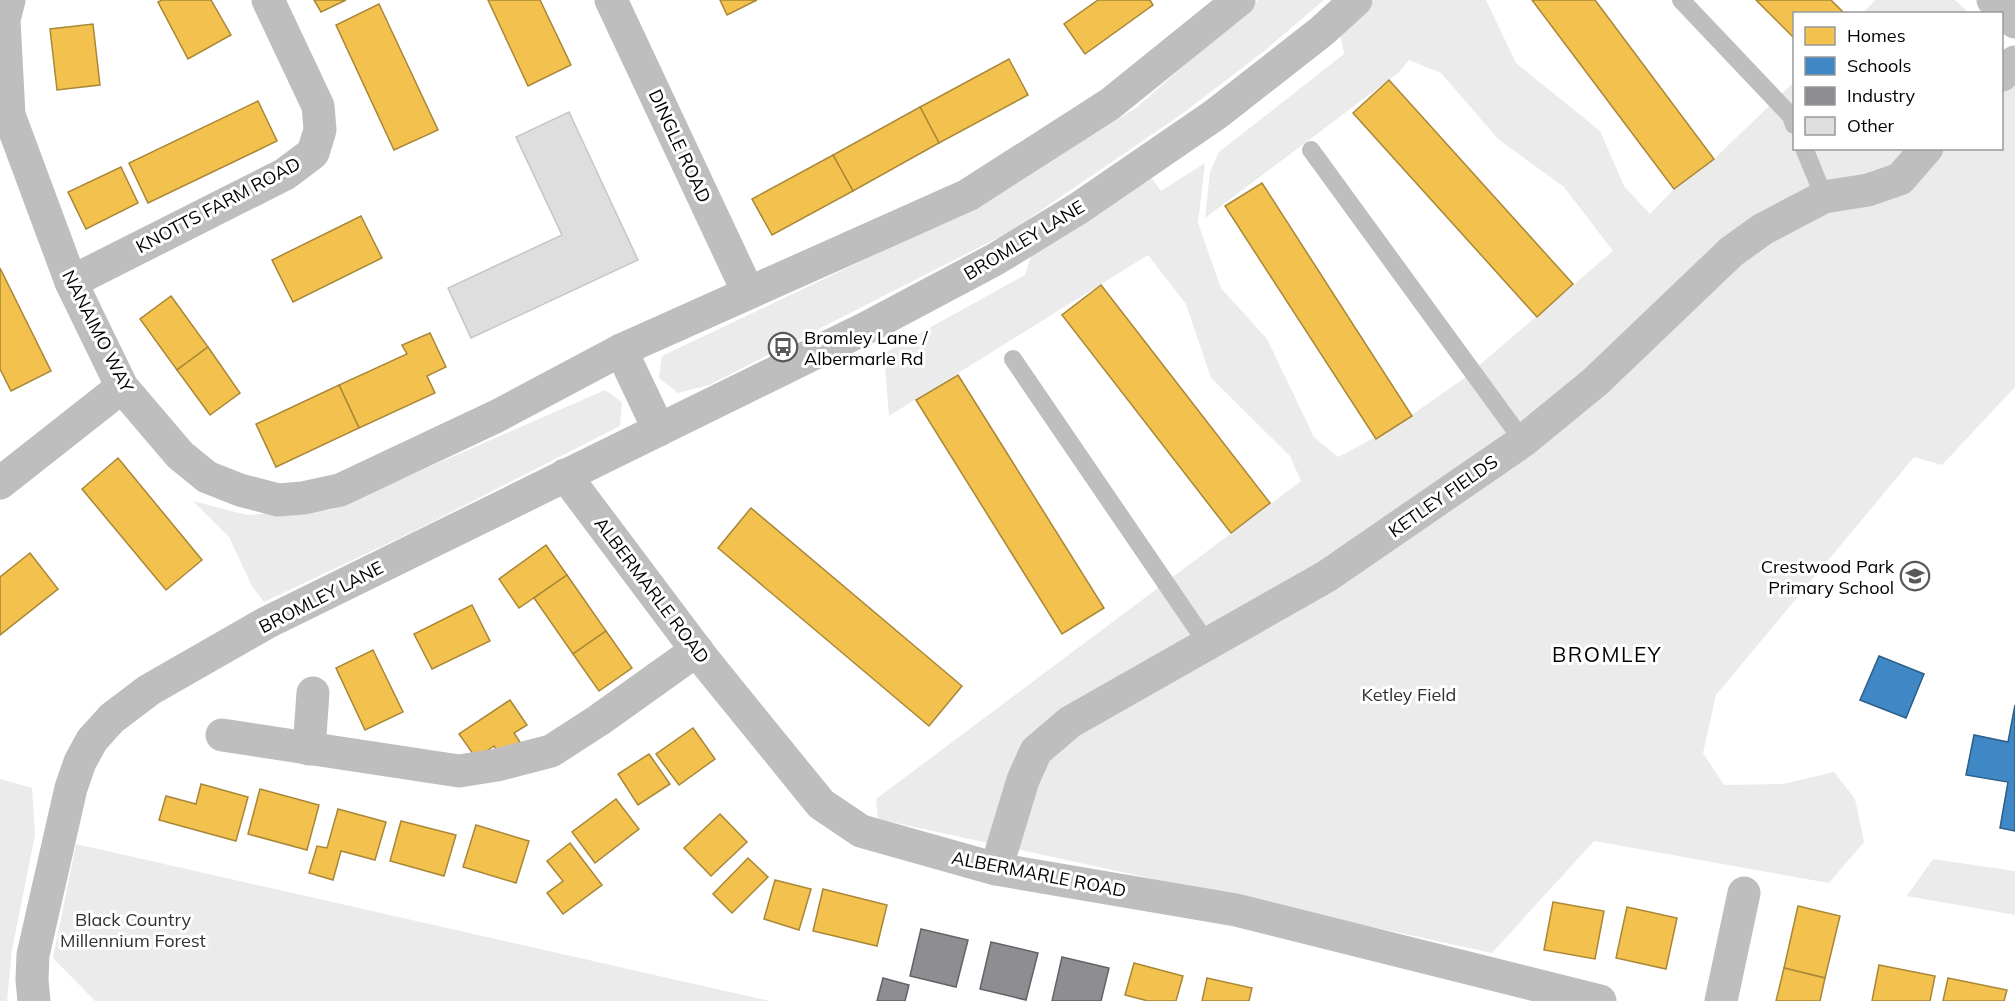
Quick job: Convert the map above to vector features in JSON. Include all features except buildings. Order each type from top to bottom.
[{"type":"street","name":"NANAIMO WAY","points":[[9,0],[4,20],[9,115],[71,282],[122,387],[180,455],[207,477],[240,490],[278,500],[303,498],[340,490],[498,416],[621,350]]},
{"type":"street","name":"KNOTTS FARM ROAD","points":[[71,282],[285,174],[313,153],[321,130],[318,106],[268,0]]},
{"type":"street","name":"DINGLE ROAD","points":[[611,0],[748,292]]},
{"type":"street","points":[[659,430],[621,350],[968,195],[1110,105],[1239,0]]},
{"type":"street","name":"BROMLEY LANE","points":[[34,1001],[33,955],[57,840],[71,788],[80,762],[92,740],[112,718],[149,690],[268,622],[866,328],[994,260],[1070,213],[1216,114],[1322,31],[1356,0]]},
{"type":"street","points":[[1993,0],[2015,22]]},
{"type":"street","points":[[2003,73],[2015,62]]},
{"type":"street","name":"KETLEY FIELDS","points":[[996,869],[1023,780],[1036,750],[1071,722],[1327,576],[1522,441],[1595,382],[1731,252],[1763,229],[1824,197],[1868,190],[1900,179],[1925,150]]},
{"type":"street","points":[[0,483],[122,387]]},
{"type":"street","name":"ALBERMARLE ROAD","points":[[565,475],[697,650],[821,804],[861,831],[996,869],[1236,910],[1600,1001]]},
{"type":"street","points":[[222,735],[459,771],[551,751],[697,650]]},
{"type":"street","points":[[309,749],[313,693]]},
{"type":"street","points":[[1720,1001],[1744,892]]},
{"type":"lane","points":[[1681,0],[1791,116],[1793,122]]},
{"type":"lane","points":[[1311,150],[1522,441]]},
{"type":"lane","points":[[1805,150],[1824,197]]},
{"type":"lane","points":[[1013,359],[1208,645]]},
{"type":"green space","points":[[1258,0],[1324,0],[1263,52],[1179,116],[1011,231],[709,385],[678,393],[659,378],[662,356],[973,208],[1136,108]]},
{"type":"green space","name":"Ketley Field","points":[[1374,0],[1486,0],[1516,63],[1600,131],[1624,186],[1650,214],[1674,189],[1714,159],[1793,83],[1793,150],[2003,150],[2003,48],[2015,60],[2015,387],[1942,465],[1914,457],[1716,695],[1703,753],[1724,785],[1783,784],[1834,772],[1855,799],[1864,842],[1829,883],[1594,841],[1492,953],[878,819],[876,799],[1301,481],[1290,456],[1211,378],[1186,304],[1148,255],[889,416],[884,353],[1025,275],[1031,256],[1149,174],[1161,191],[1205,163],[1198,223],[1221,288],[1267,339],[1314,437],[1338,457],[1393,428],[1463,379],[1613,251],[1564,187],[1498,139],[1441,73],[1409,60],[1398,73],[1205,218],[1210,172],[1219,152],[1344,54],[1339,30]]},
{"type":"green space","points":[[1875,0],[1955,0],[1968,12],[1864,12]]},
{"type":"green space","points":[[605,390],[622,402],[620,426],[412,532],[264,602],[252,586],[229,537],[193,501],[247,515],[331,510]]},
{"type":"green space","name":"Black Country Millennium Forest","points":[[0,779],[32,788],[35,835],[12,950],[7,1001],[0,1001]]},
{"type":"green space","name":"Black Country Millennium Forest","points":[[76,844],[770,1001],[95,1001],[53,958]]},
{"type":"green space","points":[[1933,859],[2015,871],[2015,915],[1907,896]]},
{"type":"place","name":"Bromley Lane / Albermarle Rd","points":[[783,347]]},
{"type":"place","name":"Crestwood Park Primary School","points":[[1915,576]]},
{"type":"district","name":"BROMLEY","points":[[1607,654]]}]
